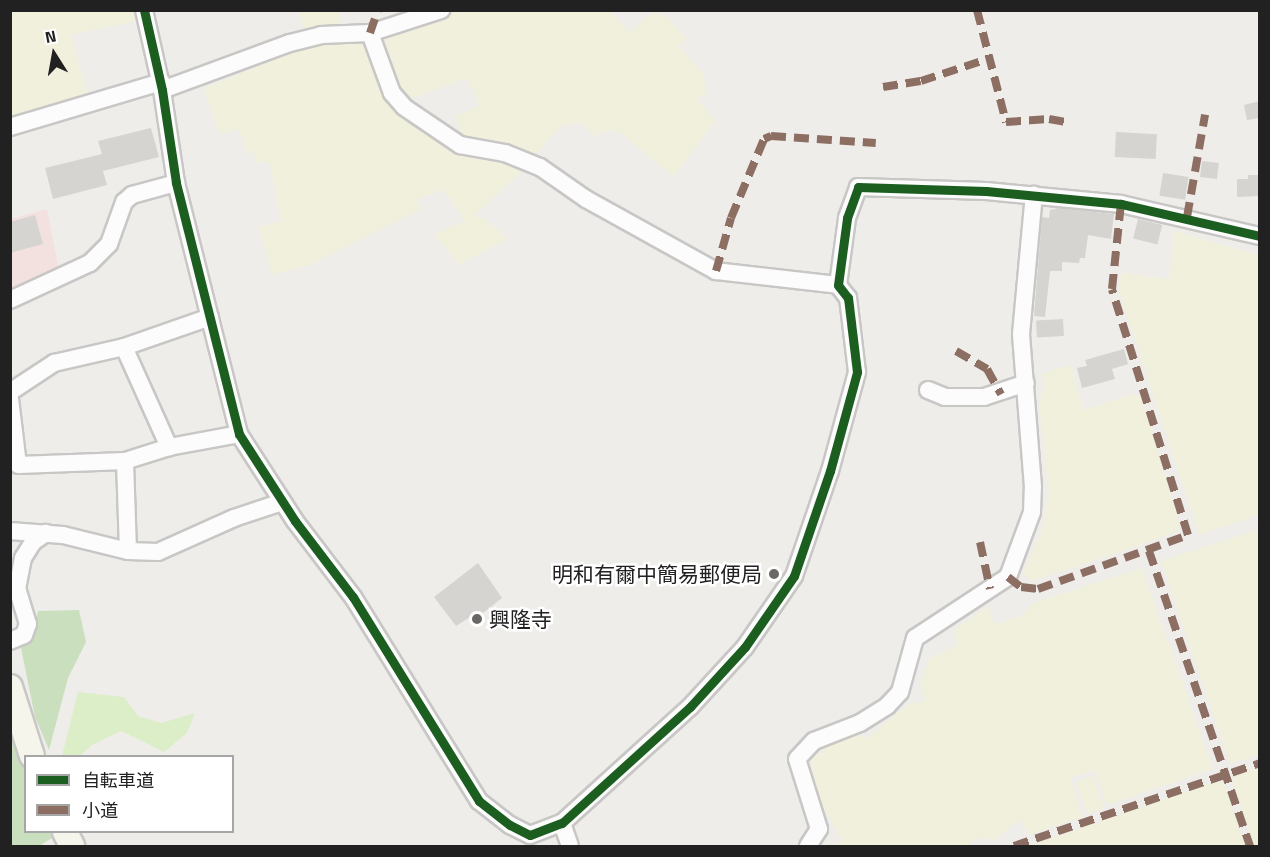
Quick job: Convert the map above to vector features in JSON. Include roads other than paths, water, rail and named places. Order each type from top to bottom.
[{"type":"main road","points":[[10,687],[32,755]]},
{"type":"street","points":[[144,10],[162,86],[176,183],[239,435],[282,502],[353,597],[479,801],[510,825],[530,835],[562,823],[690,707],[745,647],[794,576],[830,471],[856,372],[848,298],[838,285],[847,218],[858,187],[867,185],[1034,195],[1121,204],[1260,236]]},
{"type":"street","points":[[10,127],[162,86],[300,40],[350,32],[370,33],[441,10]]},
{"type":"street","points":[[370,33],[392,93],[404,107],[460,146],[505,153],[540,167],[586,200],[716,271],[838,285]]},
{"type":"street","points":[[10,300],[90,262],[109,244],[124,202],[132,195],[176,183]]},
{"type":"street","points":[[808,846],[819,829],[797,759],[814,741],[860,723],[886,706],[900,692],[915,638],[1008,577],[1032,512],[1026,383],[1021,334],[1034,195]]},
{"type":"street","points":[[10,392],[54,363],[124,347],[210,317]]},
{"type":"street","points":[[124,347],[169,447]]},
{"type":"street","points":[[928,390],[945,397],[984,397],[1026,383]]},
{"type":"street","points":[[10,399],[14,465],[125,460],[169,447],[239,435]]},
{"type":"street","points":[[125,460],[128,551]]},
{"type":"street","points":[[10,531],[46,533],[128,551],[158,552],[234,518],[282,502]]},
{"type":"street","points":[[10,640],[24,634],[28,624],[17,589],[23,558],[33,542],[46,533]]},
{"type":"street","points":[[562,823],[570,846]]},
{"type":"place","name":"明和有爾中簡易郵便局","points":[[774,574]]},
{"type":"place","name":"興隆寺","points":[[477,619]]}]
